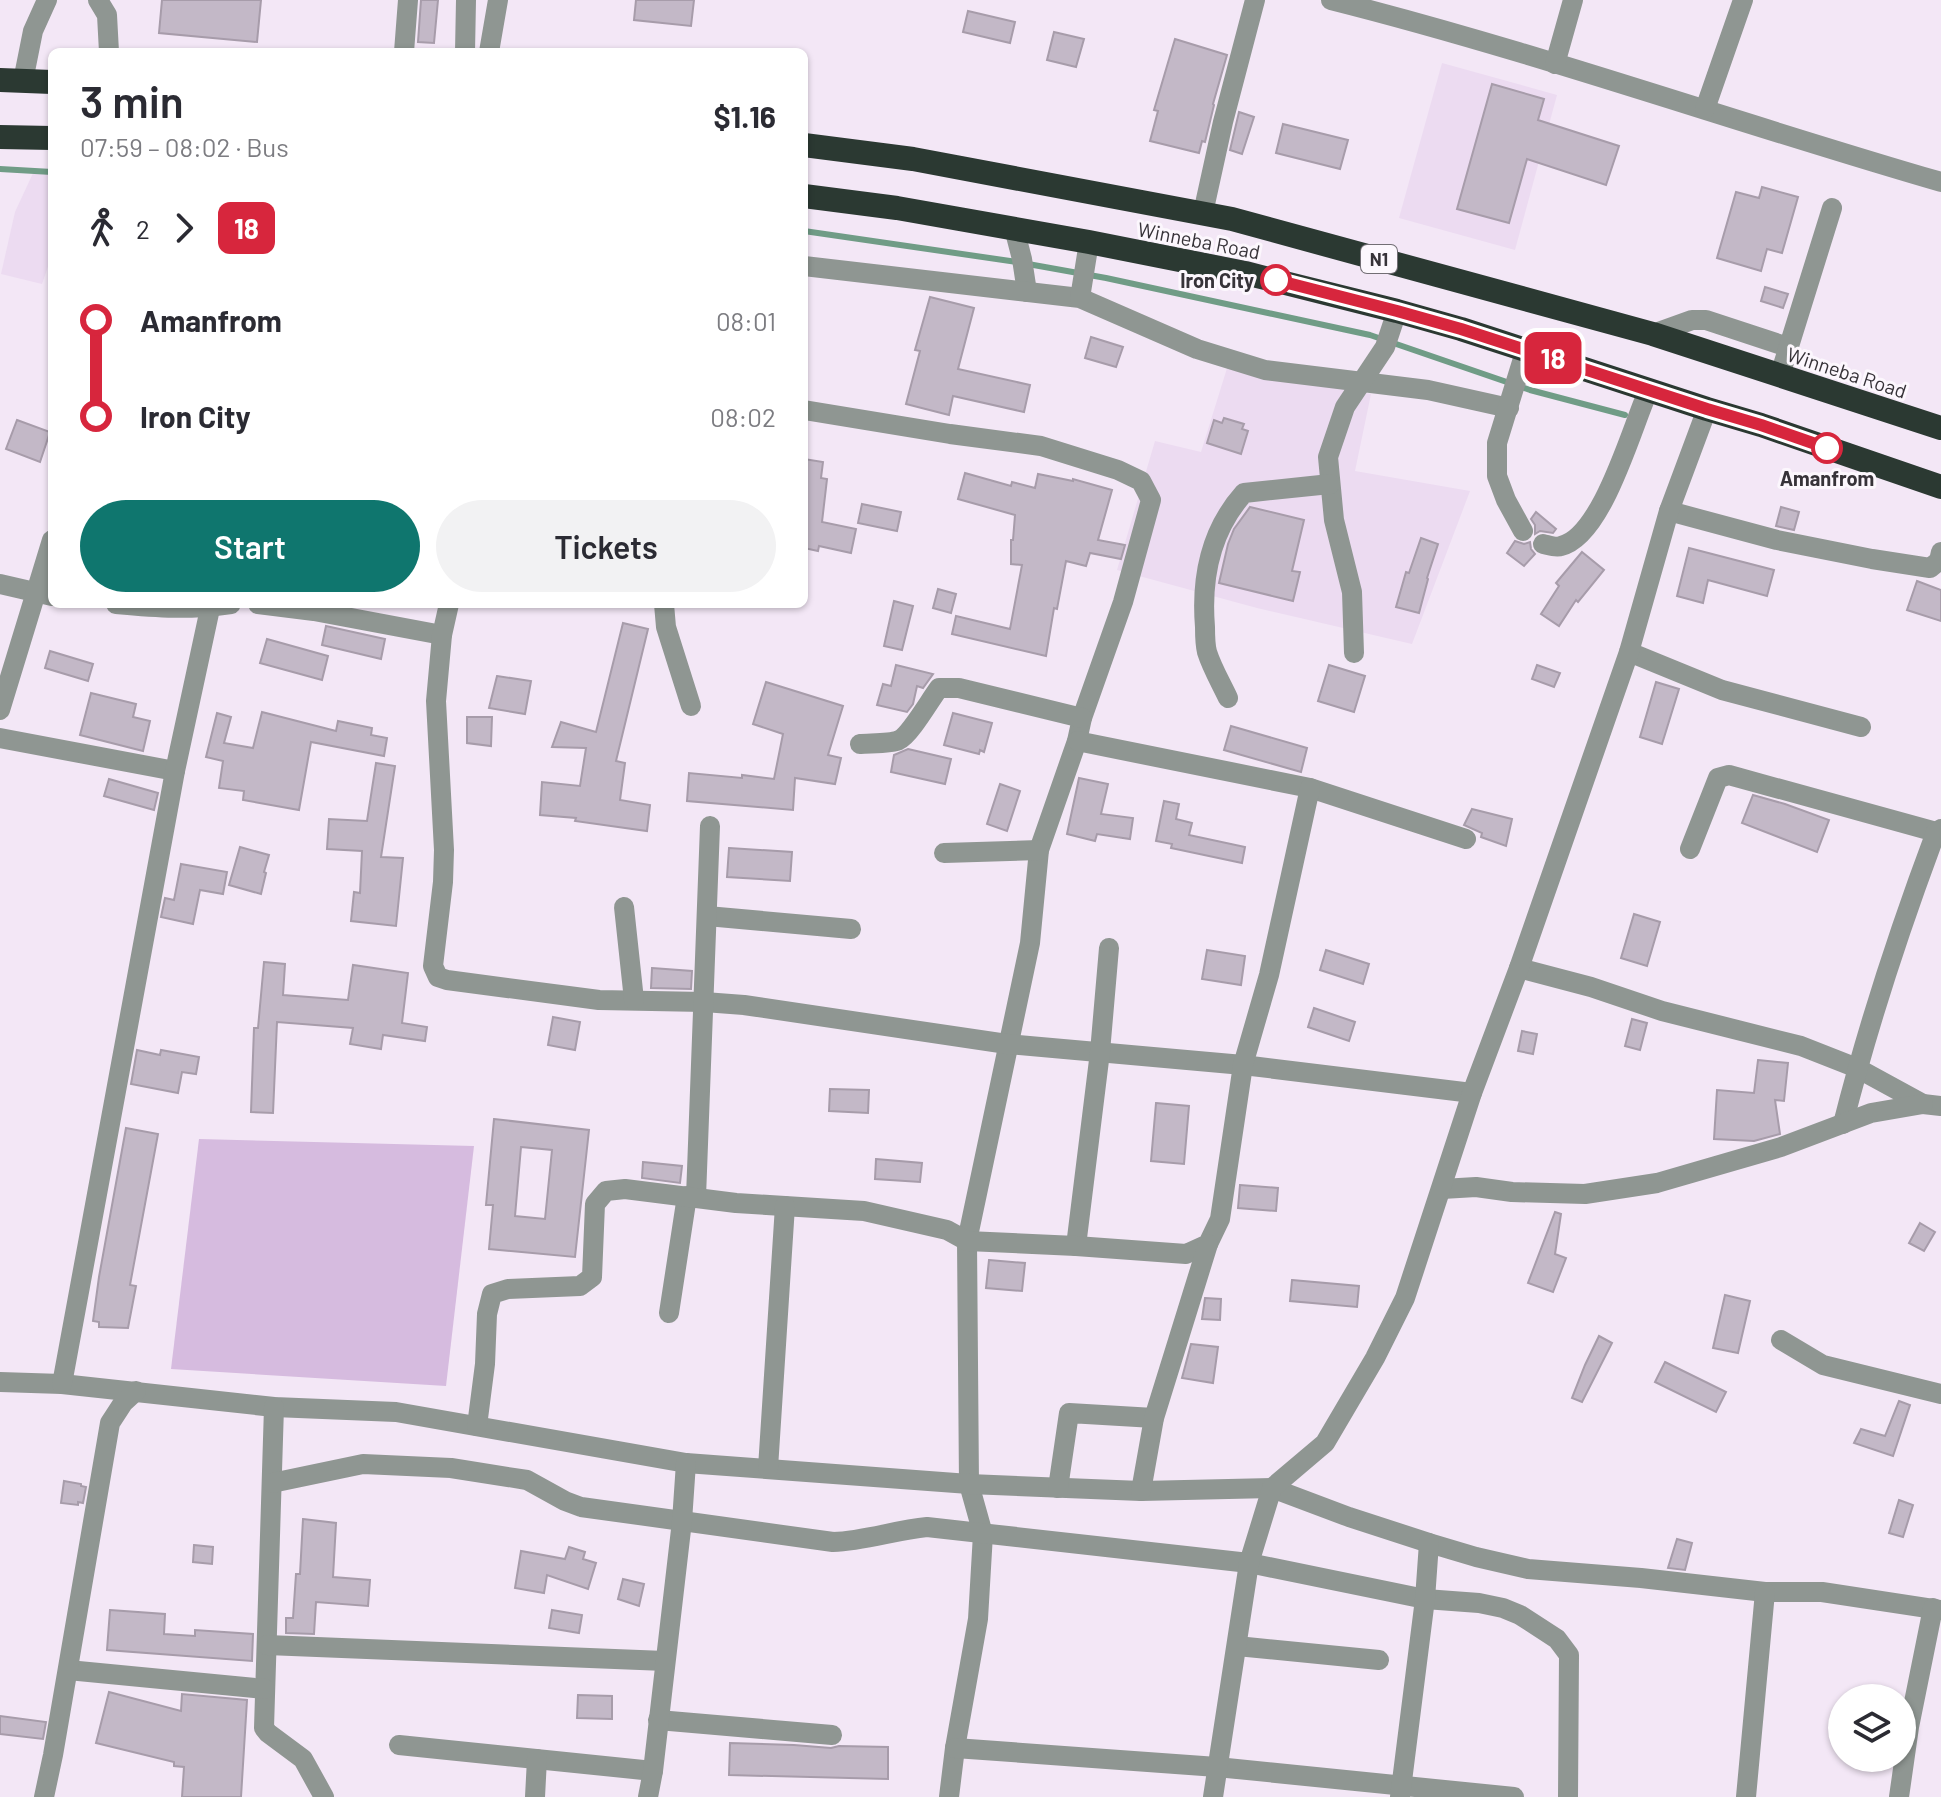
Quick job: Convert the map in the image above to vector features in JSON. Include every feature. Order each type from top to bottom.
[{"type":"highway","points":[[12,81],[48,82]]},
{"type":"highway","points":[[0,137],[48,138]]},
{"type":"highway","name":"Winneba Road","points":[[808,146],[913,159],[1247,223],[1653,334],[1941,428]]},
{"type":"highway","name":"Winneba Road","points":[[808,197],[897,208],[1089,242],[1245,273],[1397,311],[1761,425],[1941,487]]},
{"type":"street","points":[[12,81],[47,0]]},
{"type":"street","points":[[98,0],[107,15],[109,48]]},
{"type":"street","points":[[404,48],[408,0]]},
{"type":"street","points":[[465,48],[466,0]]},
{"type":"street","points":[[490,48],[498,0]]},
{"type":"street","points":[[1203,213],[1255,0]]},
{"type":"street","points":[[1331,0],[1388,7],[1555,64],[1941,182]]},
{"type":"street","points":[[1555,64],[1573,0]]},
{"type":"street","points":[[1705,109],[1743,0]]},
{"type":"street","points":[[1780,375],[1832,208]]},
{"type":"street","points":[[1014,228],[1027,292]]},
{"type":"street","points":[[1080,298],[1089,242]]},
{"type":"street","points":[[808,266],[1080,298],[1197,349],[1265,370],[1428,390],[1509,408]]},
{"type":"street","points":[[1354,653],[1352,592],[1334,520],[1328,457],[1345,407],[1385,347],[1397,311]]},
{"type":"street","points":[[1653,334],[1692,320],[1706,320],[1788,347]]},
{"type":"street","points":[[1523,531],[1497,476],[1497,443],[1526,349]]},
{"type":"street","points":[[1543,544],[1560,547],[1576,539],[1597,514],[1649,389]]},
{"type":"street","points":[[1213,1797],[1249,1563],[1272,1488],[1325,1443],[1375,1358],[1405,1298],[1472,1093],[1629,652],[1669,511],[1707,409]]},
{"type":"street","points":[[808,411],[1041,446],[1118,470],[1141,481],[1151,500],[1123,602],[1039,850],[1030,943],[967,1241],[969,1484],[983,1534],[978,1619],[949,1797]]},
{"type":"street","points":[[1228,698],[1207,650],[1203,610],[1208,557],[1218,530],[1230,508],[1244,493],[1330,484]]},
{"type":"street","points":[[1669,511],[1777,540],[1930,568],[1939,561],[1941,552]]},
{"type":"street","points":[[0,710],[44,595],[48,568]]},
{"type":"street","points":[[0,584],[44,595]]},
{"type":"street","points":[[161,608],[185,608]]},
{"type":"street","points":[[62,1384],[175,771],[210,608]]},
{"type":"street","points":[[290,608],[442,635]]},
{"type":"street","points":[[448,608],[442,635],[436,701],[444,850],[433,966],[438,977],[599,1000],[744,1005],[1007,1044],[1243,1065],[1472,1093]]},
{"type":"street","points":[[664,608],[666,627],[691,706]]},
{"type":"street","points":[[1629,652],[1722,690],[1861,727]]},
{"type":"street","points":[[860,744],[899,740],[914,726],[939,688],[959,688],[1082,718]]},
{"type":"street","points":[[0,738],[175,771]]},
{"type":"street","points":[[1077,741],[1310,788],[1466,839]]},
{"type":"street","points":[[1690,849],[1718,778],[1729,775],[1939,831],[1905,915],[1857,1068],[1843,1124]]},
{"type":"street","points":[[1141,1491],[1154,1418],[1208,1244],[1220,1219],[1243,1065],[1269,975],[1310,788]]},
{"type":"street","points":[[669,1313],[691,1197],[704,1002],[710,826]]},
{"type":"street","points":[[944,853],[1039,850]]},
{"type":"street","points":[[624,907],[634,1000]]},
{"type":"street","points":[[707,916],[851,929]]},
{"type":"street","points":[[1076,1246],[1100,1052],[1109,948]]},
{"type":"street","points":[[1519,968],[1591,987],[1662,1011],[1801,1046],[1857,1068],[1932,1105]]},
{"type":"street","points":[[1442,1189],[1476,1187],[1512,1192],[1585,1194],[1657,1183],[1781,1147],[1871,1113],[1932,1105]]},
{"type":"street","points":[[477,1426],[485,1364],[487,1314],[492,1294],[508,1289],[580,1286],[592,1277],[595,1204],[606,1191],[625,1189],[736,1203],[864,1211],[947,1230],[967,1241],[1186,1254],[1208,1244]]},
{"type":"street","points":[[768,1468],[785,1206]]},
{"type":"street","points":[[1781,1340],[1823,1365],[1941,1394]]},
{"type":"street","points":[[0,1382],[62,1384],[274,1407],[396,1412],[686,1463],[1058,1488],[1141,1491],[1272,1488],[1429,1543],[1528,1569],[1627,1576],[1765,1592],[1822,1592],[1937,1609],[1909,1727],[1899,1797]]},
{"type":"street","points":[[44,1797],[110,1423],[123,1403],[136,1391]]},
{"type":"street","points":[[274,1407],[264,1728],[303,1759],[324,1797]]},
{"type":"street","points":[[1058,1488],[1069,1413],[1154,1418]]},
{"type":"street","points":[[648,1797],[682,1521],[686,1463]]},
{"type":"street","points":[[272,1483],[363,1464],[451,1468],[527,1480],[581,1507],[833,1542],[927,1527],[1249,1563],[1425,1599],[1503,1608],[1557,1639],[1569,1655],[1568,1797]]},
{"type":"street","points":[[1401,1791],[1429,1543]]},
{"type":"street","points":[[1746,1797],[1765,1592]]},
{"type":"street","points":[[267,1645],[665,1661]]},
{"type":"street","points":[[1237,1646],[1379,1660]]},
{"type":"street","points":[[68,1670],[265,1689]]},
{"type":"street","points":[[658,1720],[832,1735]]},
{"type":"street","points":[[399,1745],[653,1771]]},
{"type":"street","points":[[955,1748],[1217,1767],[1401,1791],[1514,1797]]},
{"type":"street","points":[[535,1797],[537,1759]]},
{"type":"shaded area","points":[[1442,63],[1557,95],[1515,250],[1399,218]]},
{"type":"shaded area","points":[[34,171],[48,173],[48,267],[42,284],[1,274],[15,212]]},
{"type":"shaded area","points":[[1228,365],[1371,394],[1355,471],[1470,491],[1412,644],[1257,608],[1117,570],[1155,441],[1201,452]]},
{"type":"shaded area","points":[[199,1139],[474,1146],[446,1386],[171,1369]]},
{"type":"building","points":[[162,0],[261,0],[257,42],[159,33]]},
{"type":"building","points":[[421,0],[438,0],[434,43],[418,42]]},
{"type":"building","points":[[636,0],[694,0],[691,26],[634,20]]},
{"type":"building","points":[[968,11],[1015,22],[1010,43],[963,32]]},
{"type":"building","points":[[1054,32],[1084,39],[1076,67],[1047,60]]},
{"type":"building","points":[[1175,39],[1227,55],[1205,142],[1202,141],[1199,153],[1150,141],[1158,111],[1154,110]]},
{"type":"building","points":[[1492,84],[1544,99],[1538,120],[1619,146],[1606,185],[1527,159],[1509,223],[1457,209]]},
{"type":"building","points":[[1239,112],[1254,117],[1242,154],[1230,150]]},
{"type":"building","points":[[1283,124],[1348,140],[1340,169],[1276,153]]},
{"type":"building","points":[[1762,187],[1798,197],[1782,253],[1767,249],[1761,271],[1717,258],[1736,192],[1759,198]]},
{"type":"building","points":[[1765,287],[1788,294],[1783,308],[1761,301]]},
{"type":"building","points":[[930,297],[974,308],[958,369],[1030,385],[1024,412],[953,396],[949,415],[906,404],[920,351],[915,350]]},
{"type":"building","points":[[1091,337],[1123,347],[1116,367],[1085,358]]},
{"type":"building","points":[[1224,418],[1244,424],[1242,429],[1248,431],[1241,454],[1207,443],[1214,420],[1222,423]]},
{"type":"building","points":[[17,420],[48,431],[40,462],[6,449]]},
{"type":"building","points":[[808,460],[823,462],[821,478],[827,479],[822,522],[856,529],[851,553],[819,546],[818,551],[808,549]]},
{"type":"building","points":[[965,473],[1011,486],[1012,482],[1035,488],[1038,474],[1073,479],[1112,490],[1098,540],[1125,545],[1121,559],[1090,553],[1086,566],[1066,561],[1046,656],[952,634],[956,616],[1010,629],[1022,565],[1011,564],[1015,515],[958,499]]},
{"type":"building","points":[[862,504],[901,512],[897,531],[858,523]]},
{"type":"building","points":[[1250,507],[1304,520],[1292,571],[1300,572],[1293,601],[1219,583],[1234,529]]},
{"type":"building","points":[[1781,507],[1799,512],[1794,530],[1776,526]]},
{"type":"building","points":[[1536,512],[1556,529],[1553,533],[1540,531],[1535,534],[1531,519]]},
{"type":"building","points":[[1421,538],[1438,544],[1419,613],[1396,607],[1406,572],[1409,573]]},
{"type":"building","points":[[1515,541],[1530,542],[1535,554],[1524,566],[1507,553]]},
{"type":"building","points":[[1689,548],[1774,570],[1767,596],[1708,580],[1703,603],[1677,596]]},
{"type":"building","points":[[1582,552],[1604,570],[1578,602],[1576,600],[1559,626],[1541,614],[1559,586],[1556,583]]},
{"type":"building","points":[[1917,581],[1941,590],[1941,621],[1907,610]]},
{"type":"building","points":[[938,589],[956,594],[951,613],[933,608]]},
{"type":"building","points":[[894,601],[913,606],[902,650],[884,646]]},
{"type":"building","points":[[623,623],[648,629],[616,761],[625,763],[620,800],[650,805],[647,831],[540,815],[542,782],[580,786],[586,748],[552,747],[561,722],[596,732]]},
{"type":"building","points":[[326,626],[385,639],[381,659],[322,645]]},
{"type":"building","points":[[267,639],[328,656],[322,680],[260,663]]},
{"type":"building","points":[[50,651],[93,664],[88,681],[45,668]]},
{"type":"building","points":[[896,665],[933,674],[923,688],[917,686],[913,704],[907,712],[877,705],[883,684],[891,686]]},
{"type":"building","points":[[1329,665],[1365,676],[1354,712],[1318,701]]},
{"type":"building","points":[[1537,665],[1560,673],[1554,687],[1532,679]]},
{"type":"building","points":[[497,676],[531,681],[525,714],[489,708]]},
{"type":"building","points":[[766,682],[843,706],[828,755],[841,758],[835,784],[795,778],[793,810],[687,801],[689,773],[774,779],[783,734],[753,724]]},
{"type":"building","points":[[1656,682],[1679,689],[1662,744],[1640,737]]},
{"type":"building","points":[[91,693],[136,704],[133,717],[150,721],[143,751],[80,735]]},
{"type":"building","points":[[262,712],[336,731],[338,721],[372,728],[371,735],[387,738],[384,756],[311,742],[299,810],[243,800],[244,791],[219,788],[223,761],[206,757],[217,713],[231,717],[224,743],[253,748]]},
{"type":"building","points":[[953,713],[992,723],[984,752],[980,750],[979,754],[944,745]]},
{"type":"building","points":[[467,717],[492,717],[491,746],[467,743]]},
{"type":"building","points":[[1231,726],[1307,748],[1301,772],[1224,750]]},
{"type":"building","points":[[908,749],[951,759],[945,784],[891,772],[894,755]]},
{"type":"building","points":[[376,763],[395,766],[381,857],[403,858],[396,926],[351,921],[354,892],[360,893],[362,851],[327,849],[329,819],[367,821]]},
{"type":"building","points":[[1079,778],[1108,784],[1101,814],[1133,818],[1130,839],[1097,834],[1095,841],[1067,834]]},
{"type":"building","points":[[109,779],[158,793],[154,810],[104,796]]},
{"type":"building","points":[[1000,784],[1020,791],[1007,831],[987,824]]},
{"type":"building","points":[[1753,795],[1829,820],[1817,852],[1742,823]]},
{"type":"building","points":[[1164,801],[1179,804],[1176,819],[1192,823],[1189,835],[1245,847],[1242,863],[1171,848],[1172,844],[1156,841]]},
{"type":"building","points":[[1472,809],[1512,819],[1506,846],[1481,837],[1482,833],[1464,825]]},
{"type":"building","points":[[240,847],[269,855],[261,894],[229,885]]},
{"type":"building","points":[[729,848],[792,852],[790,881],[727,877]]},
{"type":"building","points":[[181,864],[227,872],[223,894],[200,890],[193,924],[161,917],[165,898],[174,900]]},
{"type":"building","points":[[1634,914],[1660,922],[1647,966],[1621,958]]},
{"type":"building","points":[[1207,950],[1245,956],[1241,985],[1202,979]]},
{"type":"building","points":[[1326,950],[1369,964],[1363,984],[1320,970]]},
{"type":"building","points":[[264,962],[285,964],[283,995],[348,1000],[353,965],[408,973],[402,1023],[427,1027],[425,1041],[383,1035],[381,1049],[350,1044],[353,1028],[277,1022],[273,1113],[251,1112],[254,1028],[258,1028]]},
{"type":"building","points":[[652,968],[692,971],[691,989],[651,988]]},
{"type":"building","points":[[1314,1008],[1355,1022],[1349,1041],[1308,1027]]},
{"type":"building","points":[[553,1017],[580,1022],[575,1050],[548,1045]]},
{"type":"building","points":[[1632,1019],[1647,1023],[1640,1050],[1625,1046]]},
{"type":"building","points":[[1522,1031],[1537,1034],[1533,1054],[1518,1051]]},
{"type":"building","points":[[137,1050],[160,1055],[161,1050],[199,1057],[196,1074],[182,1072],[178,1093],[131,1084]]},
{"type":"building","points":[[1758,1060],[1788,1063],[1784,1101],[1775,1100],[1780,1134],[1754,1141],[1714,1139],[1717,1090],[1754,1093]]},
{"type":"building","points":[[830,1089],[869,1090],[868,1113],[829,1111]]},
{"type":"building","points":[[1156,1103],[1189,1106],[1184,1164],[1151,1161]]},
{"type":"building","points":[[494,1119],[589,1130],[575,1257],[489,1249],[493,1205],[486,1205]],"holes":[[[521,1147],[552,1150],[545,1219],[515,1216]]]},
{"type":"building","points":[[126,1128],[158,1134],[130,1285],[136,1286],[128,1328],[99,1327],[99,1322],[93,1321]]},
{"type":"building","points":[[876,1159],[922,1163],[920,1182],[875,1179]]},
{"type":"building","points":[[643,1162],[682,1166],[680,1183],[642,1178]]},
{"type":"building","points":[[1240,1185],[1278,1188],[1276,1211],[1238,1208]]},
{"type":"building","points":[[1555,1212],[1561,1214],[1555,1254],[1566,1258],[1553,1292],[1528,1283]]},
{"type":"building","points":[[1920,1223],[1935,1232],[1924,1251],[1909,1243]]},
{"type":"building","points":[[989,1260],[1025,1263],[1022,1291],[986,1288]]},
{"type":"building","points":[[1292,1280],[1359,1286],[1357,1307],[1290,1301]]},
{"type":"building","points":[[1725,1295],[1750,1301],[1738,1353],[1713,1348]]},
{"type":"building","points":[[1205,1298],[1221,1299],[1220,1320],[1202,1319]]},
{"type":"building","points":[[1599,1336],[1612,1343],[1582,1402],[1572,1398]]},
{"type":"building","points":[[1191,1344],[1218,1347],[1213,1383],[1182,1378]]},
{"type":"building","points":[[1665,1362],[1726,1392],[1716,1412],[1655,1382]]},
{"type":"building","points":[[1899,1401],[1910,1405],[1893,1456],[1854,1443],[1861,1429],[1885,1436]]},
{"type":"building","points":[[64,1481],[86,1487],[83,1503],[61,1503]]},
{"type":"building","points":[[1899,1500],[1913,1505],[1903,1537],[1889,1533]]},
{"type":"building","points":[[303,1519],[336,1523],[333,1577],[370,1580],[368,1606],[316,1602],[314,1634],[286,1633],[286,1618],[293,1618],[296,1574],[300,1574]]},
{"type":"building","points":[[1677,1539],[1692,1543],[1685,1570],[1668,1568]]},
{"type":"building","points":[[194,1545],[213,1547],[212,1564],[193,1562]]},
{"type":"building","points":[[569,1547],[585,1552],[583,1559],[596,1563],[588,1589],[547,1575],[544,1593],[515,1588],[521,1551],[565,1559]]},
{"type":"building","points":[[623,1579],[644,1584],[639,1606],[618,1599]]},
{"type":"building","points":[[110,1610],[165,1614],[164,1634],[195,1636],[195,1630],[253,1634],[252,1661],[107,1650]]},
{"type":"building","points":[[552,1610],[582,1615],[579,1633],[549,1628]]},
{"type":"building","points":[[109,1692],[181,1711],[182,1694],[247,1700],[241,1797],[182,1797],[184,1767],[96,1743]]},
{"type":"building","points":[[578,1695],[612,1696],[612,1719],[577,1718]]},
{"type":"building","points":[[0,1716],[46,1722],[43,1739],[0,1734]]},
{"type":"building","points":[[730,1743],[831,1748],[888,1747],[888,1779],[729,1775]]},
{"type":"waterway","points":[[0,169],[48,172]]},
{"type":"waterway","points":[[808,232],[1017,262]]},
{"type":"waterway","points":[[1028,264],[1370,335],[1530,390],[1625,415]]},
{"type":"bus line","name":"18","points":[[1276,280],[1461,329],[1827,448]]},
{"type":"place","name":"Iron City","points":[[1276,280]]},
{"type":"place","name":"Amanfrom","points":[[1827,448]]}]
